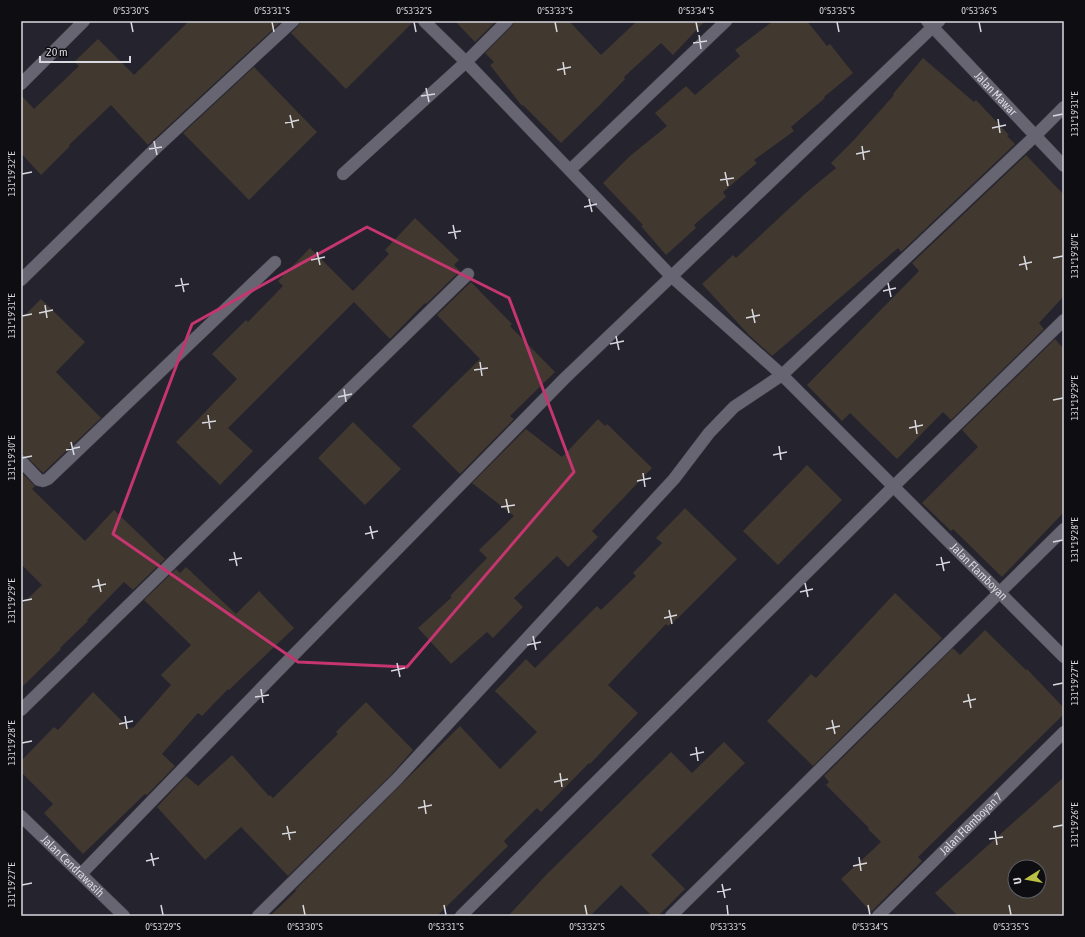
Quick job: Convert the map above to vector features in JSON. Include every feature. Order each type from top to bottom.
[{"type":"street","points":[[21,84],[84,21]]},
{"type":"street","points":[[21,280],[157,147],[293,21]]},
{"type":"street","name":"Jalan Flamboyan","points":[[424,21],[466,62],[672,276],[782,375],[1064,657]]},
{"type":"street","points":[[343,174],[466,62],[507,21]]},
{"type":"street","points":[[570,170],[726,21]]},
{"type":"street","points":[[81,874],[560,384],[933,23]]},
{"type":"street","name":"Jalan Mawar","points":[[933,23],[1064,166]]},
{"type":"street","points":[[258,916],[401,774],[674,479],[708,433],[734,407],[782,375],[1064,107]]},
{"type":"street","points":[[21,462],[39,480],[48,480],[275,262]]},
{"type":"street","points":[[21,710],[468,274]]},
{"type":"street","points":[[461,916],[894,486],[1064,320]]},
{"type":"street","points":[[671,916],[1064,529]]},
{"type":"street","name":"Jalan Flamboyan 7","points":[[878,916],[1064,732]]},
{"type":"street","name":"Jalan Cendrawasih","points":[[21,816],[124,916]]},
{"type":"highlighted area","points":[[367,227],[509,298],[574,472],[407,667],[298,662],[113,534],[192,324]]},
{"type":"building","points":[[189,21],[282,21],[148,145],[111,105],[69,145],[70,146],[41,175],[21,153],[21,95],[34,109],[79,66],[74,62],[98,39],[134,75]]},
{"type":"building","points":[[300,21],[414,21],[346,89],[291,33],[298,26]]},
{"type":"building","points":[[455,21],[496,21],[475,42]]},
{"type":"building","points":[[514,21],[569,21],[601,55],[637,21],[705,21],[673,55],[661,43],[624,77],[625,79],[561,143],[523,105],[522,106],[490,65],[494,62],[485,53],[512,26]]},
{"type":"building","points":[[773,21],[807,21],[827,46],[830,44],[853,73],[791,127],[794,131],[754,160],[757,163],[723,192],[726,197],[694,225],[696,228],[666,255],[641,226],[643,225],[603,183],[630,156],[667,126],[655,113],[686,86],[695,95],[740,56],[735,50]]},
{"type":"building","points":[[923,58],[974,102],[976,100],[1009,135],[1007,136],[1015,144],[901,252],[898,248],[772,356],[749,335],[702,284],[733,255],[736,258],[807,192],[836,168],[831,163],[894,95],[893,94]]},
{"type":"building","points":[[254,67],[317,132],[249,200],[183,133]]},
{"type":"building","points":[[1026,155],[1064,195],[1064,296],[1039,323],[1044,329],[951,420],[943,412],[897,459],[850,413],[842,421],[807,385],[919,271],[912,263]]},
{"type":"building","points":[[415,218],[459,260],[454,265],[460,271],[426,304],[425,303],[390,339],[354,302],[228,428],[253,451],[220,485],[176,442],[237,379],[212,354],[246,320],[248,322],[283,286],[278,281],[310,248],[353,291],[389,254],[385,250]]},
{"type":"building","points":[[471,282],[512,324],[510,326],[555,372],[510,416],[514,419],[460,474],[412,426],[480,359],[437,315]]},
{"type":"building","points":[[41,299],[85,342],[56,372],[101,418],[43,473],[26,456],[21,454],[21,319]]},
{"type":"building","points":[[1055,339],[1064,349],[1064,512],[1002,577],[953,529],[951,531],[922,503],[978,447],[962,430]]},
{"type":"building","points":[[598,419],[605,426],[607,424],[652,468],[592,531],[598,537],[568,567],[557,556],[514,598],[523,607],[493,638],[487,632],[451,664],[418,628],[452,597],[450,596],[487,558],[479,550],[514,516],[472,483],[526,429],[562,457]]},
{"type":"building","points":[[353,422],[401,469],[365,505],[318,458]]},
{"type":"building","points":[[807,465],[842,500],[778,565],[743,531]]},
{"type":"building","points":[[21,472],[35,486],[32,489],[85,541],[114,510],[165,559],[133,590],[124,582],[87,620],[88,621],[60,648],[61,649],[21,688],[21,605],[42,585],[21,564]]},
{"type":"building","points":[[685,508],[737,559],[678,618],[668,626],[666,624],[608,685],[638,713],[590,764],[589,763],[541,812],[537,808],[504,841],[508,846],[437,916],[270,916],[460,726],[500,769],[537,732],[495,691],[526,659],[535,668],[597,606],[601,610],[636,576],[633,573],[662,543],[656,538]]},
{"type":"building","points":[[186,567],[236,614],[259,591],[294,628],[229,690],[228,689],[202,716],[198,713],[162,754],[175,766],[147,795],[145,794],[83,854],[44,813],[53,804],[21,772],[21,761],[54,727],[58,730],[93,692],[130,729],[132,727],[133,728],[171,685],[161,675],[191,645],[144,600],[176,569],[180,573]]},
{"type":"building","points":[[895,593],[942,638],[813,766],[767,721],[811,674],[816,678]]},
{"type":"building","points":[[985,630],[1026,670],[1027,669],[1064,708],[1064,714],[918,857],[922,861],[871,912],[841,879],[881,842],[826,785],[829,782],[824,776],[953,648],[960,655]]},
{"type":"building","points":[[366,702],[413,750],[391,775],[288,876],[241,827],[205,860],[157,807],[186,776],[198,786],[232,755],[269,796],[270,795],[273,798],[338,734],[336,732]]},
{"type":"building","points":[[724,742],[745,763],[651,855],[685,889],[658,916],[652,916],[621,885],[590,916],[508,916],[547,874],[671,752],[692,773]]},
{"type":"building","points":[[1064,777],[1064,916],[958,916],[935,893]]}]
